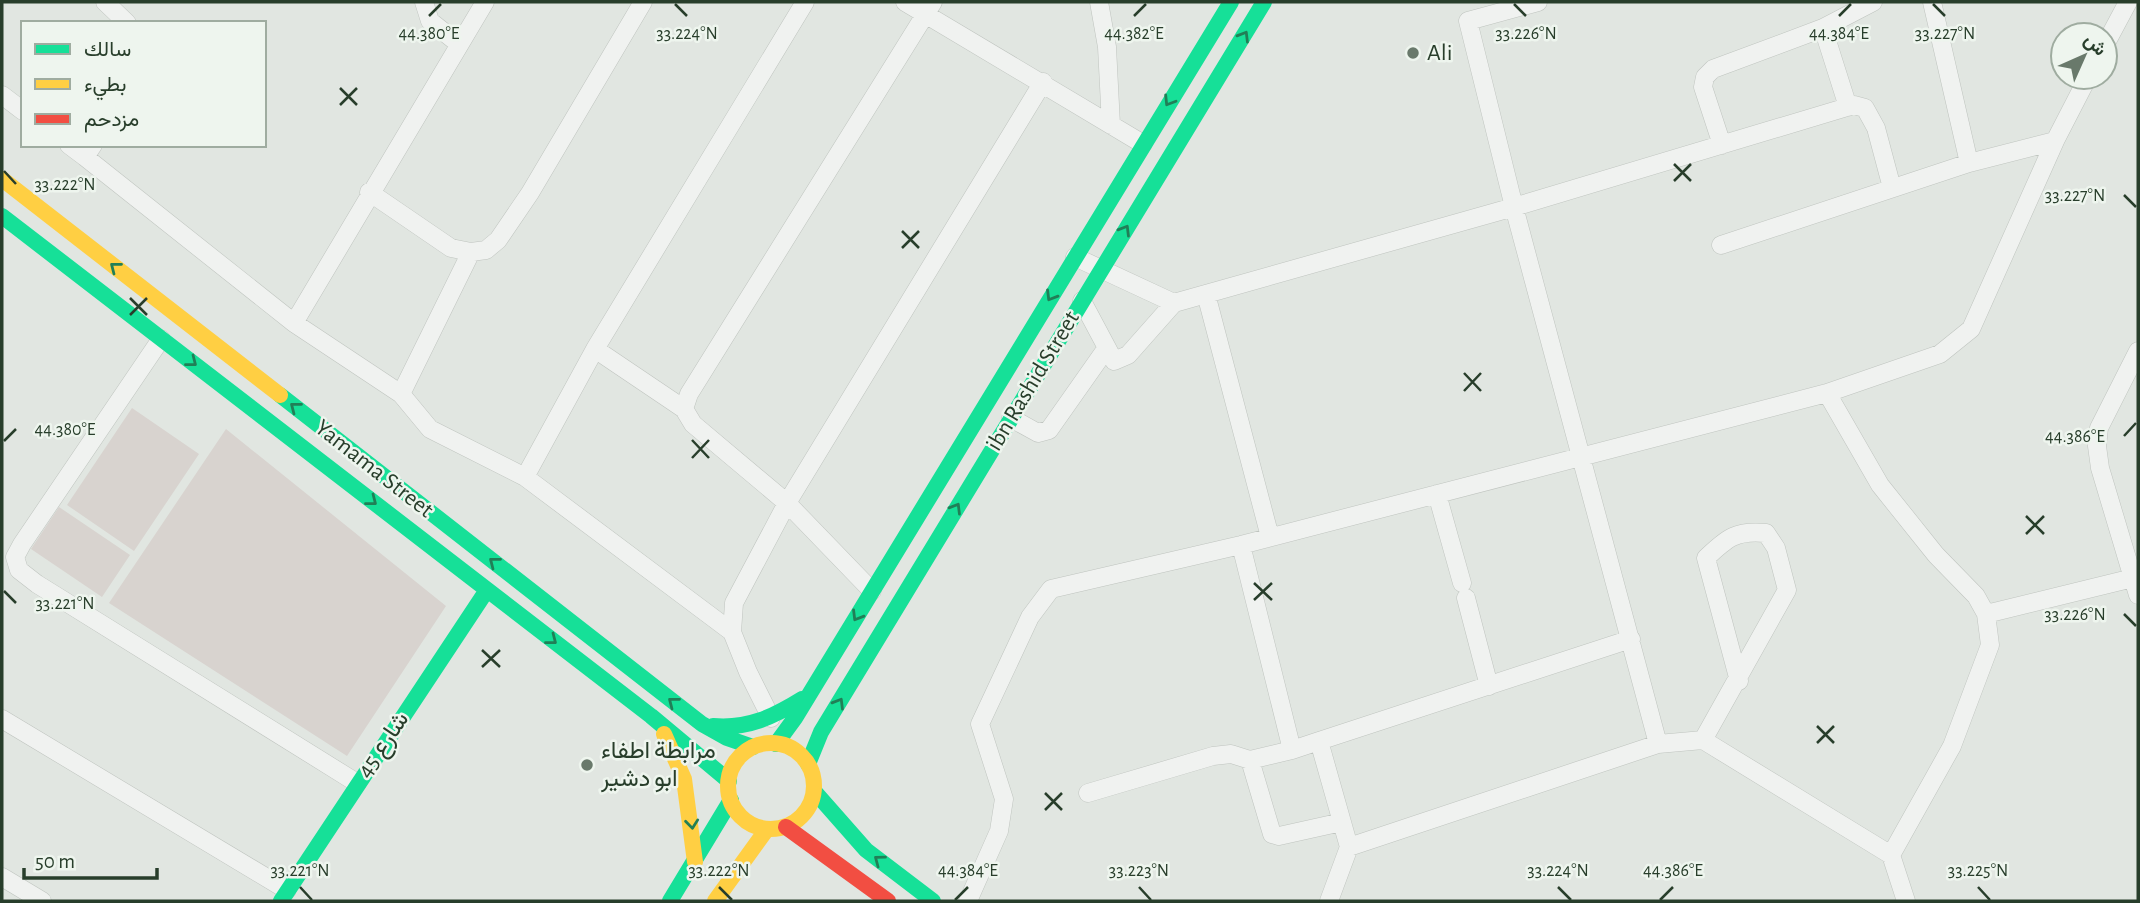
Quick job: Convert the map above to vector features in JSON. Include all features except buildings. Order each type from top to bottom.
[{"type":"main road","name":"ibn Rashid Street","points":[[776,744],[809,695],[1231,2]]},
{"type":"main road","name":"ibn Rashid Street","points":[[808,764],[821,732],[1264,2]]},
{"type":"main road","name":"Yamama Street","points":[[2,179],[702,724],[727,738],[753,747]]},
{"type":"main road","name":"Yamama Street","points":[[2,216],[651,716],[729,781]]},
{"type":"main road","name":"شارع 45","points":[[284,896],[487,590]]},
{"type":"main road","points":[[702,724],[735,729],[771,718],[809,695]]},
{"type":"main road","points":[[651,716],[675,751],[681,770],[688,795],[695,862]]},
{"type":"main road","points":[[814,791],[808,809],[786,827],[767,829],[749,822],[731,800],[729,781],[737,761],[753,747],[776,744],[794,750],[808,764],[814,791],[866,850],[933,901]]},
{"type":"main road","points":[[670,901],[731,800]]},
{"type":"main road","points":[[786,827],[888,901]]},
{"type":"main road","points":[[715,901],[767,829]]},
{"type":"street","points":[[105,2],[125,21]]},
{"type":"street","points":[[424,2],[430,21],[459,44]]},
{"type":"street","points":[[295,323],[369,192],[485,2]]},
{"type":"street","points":[[369,192],[451,248],[471,252],[486,250],[511,221],[643,2]]},
{"type":"street","points":[[526,477],[595,349],[805,2]]},
{"type":"street","points":[[905,2],[929,7],[1143,144]]},
{"type":"street","points":[[1100,2],[1107,47],[1111,125]]},
{"type":"street","points":[[1538,2],[1468,21],[1514,207],[1583,455],[1658,744]]},
{"type":"street","points":[[1722,145],[1703,87],[1705,77],[1722,64],[1823,28],[1873,2]]},
{"type":"street","points":[[1932,2],[1969,163]]},
{"type":"street","points":[[2118,21],[2128,2]]},
{"type":"street","points":[[684,409],[689,394],[929,7]]},
{"type":"street","points":[[1823,28],[1848,107]]},
{"type":"street","points":[[771,718],[732,632],[733,603],[787,503],[1043,82]]},
{"type":"street","points":[[968,901],[999,831],[1004,799],[980,724],[1030,617],[1051,589],[1241,545],[1827,393],[1940,354],[1971,328],[2054,141],[2081,91]]},
{"type":"street","points":[[2,95],[21,109]]},
{"type":"street","points":[[1083,301],[1106,349],[1114,361],[1121,360],[1174,303],[1861,105],[1876,128],[1892,188]]},
{"type":"street","points":[[1721,245],[1969,163],[2054,141]]},
{"type":"street","points":[[89,151],[295,323],[401,394],[430,429],[526,477],[732,632]]},
{"type":"street","points":[[401,394],[471,252]]},
{"type":"street","points":[[1075,257],[1100,271],[1174,303]]},
{"type":"street","points":[[1206,294],[1270,537]]},
{"type":"street","points":[[161,339],[22,544],[15,557],[19,570],[37,584],[357,783]]},
{"type":"street","points":[[595,349],[684,409],[693,424],[787,503],[872,592]]},
{"type":"street","points":[[1011,418],[1038,433],[1049,430],[1106,349]]},
{"type":"street","points":[[1986,614],[2136,586],[2130,539],[2097,446],[2099,428],[2138,351]]},
{"type":"street","points":[[1827,393],[1880,485],[1936,555],[1976,596],[1986,614],[1990,645],[1952,746],[1891,855]]},
{"type":"street","points":[[1437,494],[1489,686]]},
{"type":"street","points":[[1703,740],[1739,681],[1787,590],[1776,548],[1766,533],[1745,531],[1725,540],[1706,558],[1739,681]]},
{"type":"street","points":[[1241,545],[1292,750]]},
{"type":"street","points":[[1088,793],[1213,756],[1231,754],[1250,761],[1292,750],[1631,639]]},
{"type":"street","points":[[2,719],[284,896]]},
{"type":"street","points":[[1349,847],[1658,744],[1703,740],[1891,855],[1906,901]]},
{"type":"street","points":[[1319,741],[1349,847],[1329,901]]},
{"type":"street","points":[[1250,761],[1272,834],[1279,836],[1342,822]]},
{"type":"street","points":[[2,877],[42,901]]},
{"type":"shaded area","points":[[132,408],[199,454],[134,551],[67,505]]},
{"type":"shaded area","points":[[226,429],[446,606],[347,756],[109,603]]},
{"type":"shaded area","points":[[59,507],[130,555],[102,597],[31,549]]},
{"type":"traffic: fast","points":[[776,744],[795,718],[1231,2]]},
{"type":"traffic: fast","points":[[808,764],[821,732],[1264,2]]},
{"type":"traffic: fast","points":[[2,216],[651,716],[729,781]]},
{"type":"traffic: fast","points":[[280,395],[702,724],[727,738],[753,747]]},
{"type":"traffic: fast","points":[[281,901],[487,590]]},
{"type":"traffic: fast","points":[[713,726],[749,724],[802,699]]},
{"type":"traffic: fast","points":[[814,791],[866,850],[933,901]]},
{"type":"traffic: fast","points":[[670,901],[731,800]]},
{"type":"traffic: slow","points":[[2,179],[280,395]]},
{"type":"traffic: slow","points":[[664,734],[684,779],[695,862]]},
{"type":"traffic: slow","points":[[771,743],[787,747],[801,756],[810,770],[814,786],[810,802],[801,816],[787,825],[771,829],[755,825],[741,816],[732,802],[728,786],[732,770],[741,756],[755,747],[771,743]]},
{"type":"traffic: slow","points":[[715,901],[767,829]]},
{"type":"traffic: jam","points":[[786,827],[888,901]]},
{"type":"place","name":"Ali","points":[[1413,53]]},
{"type":"place","name":"مرابطة اطفاء ابو دشير","points":[[587,765]]}]
